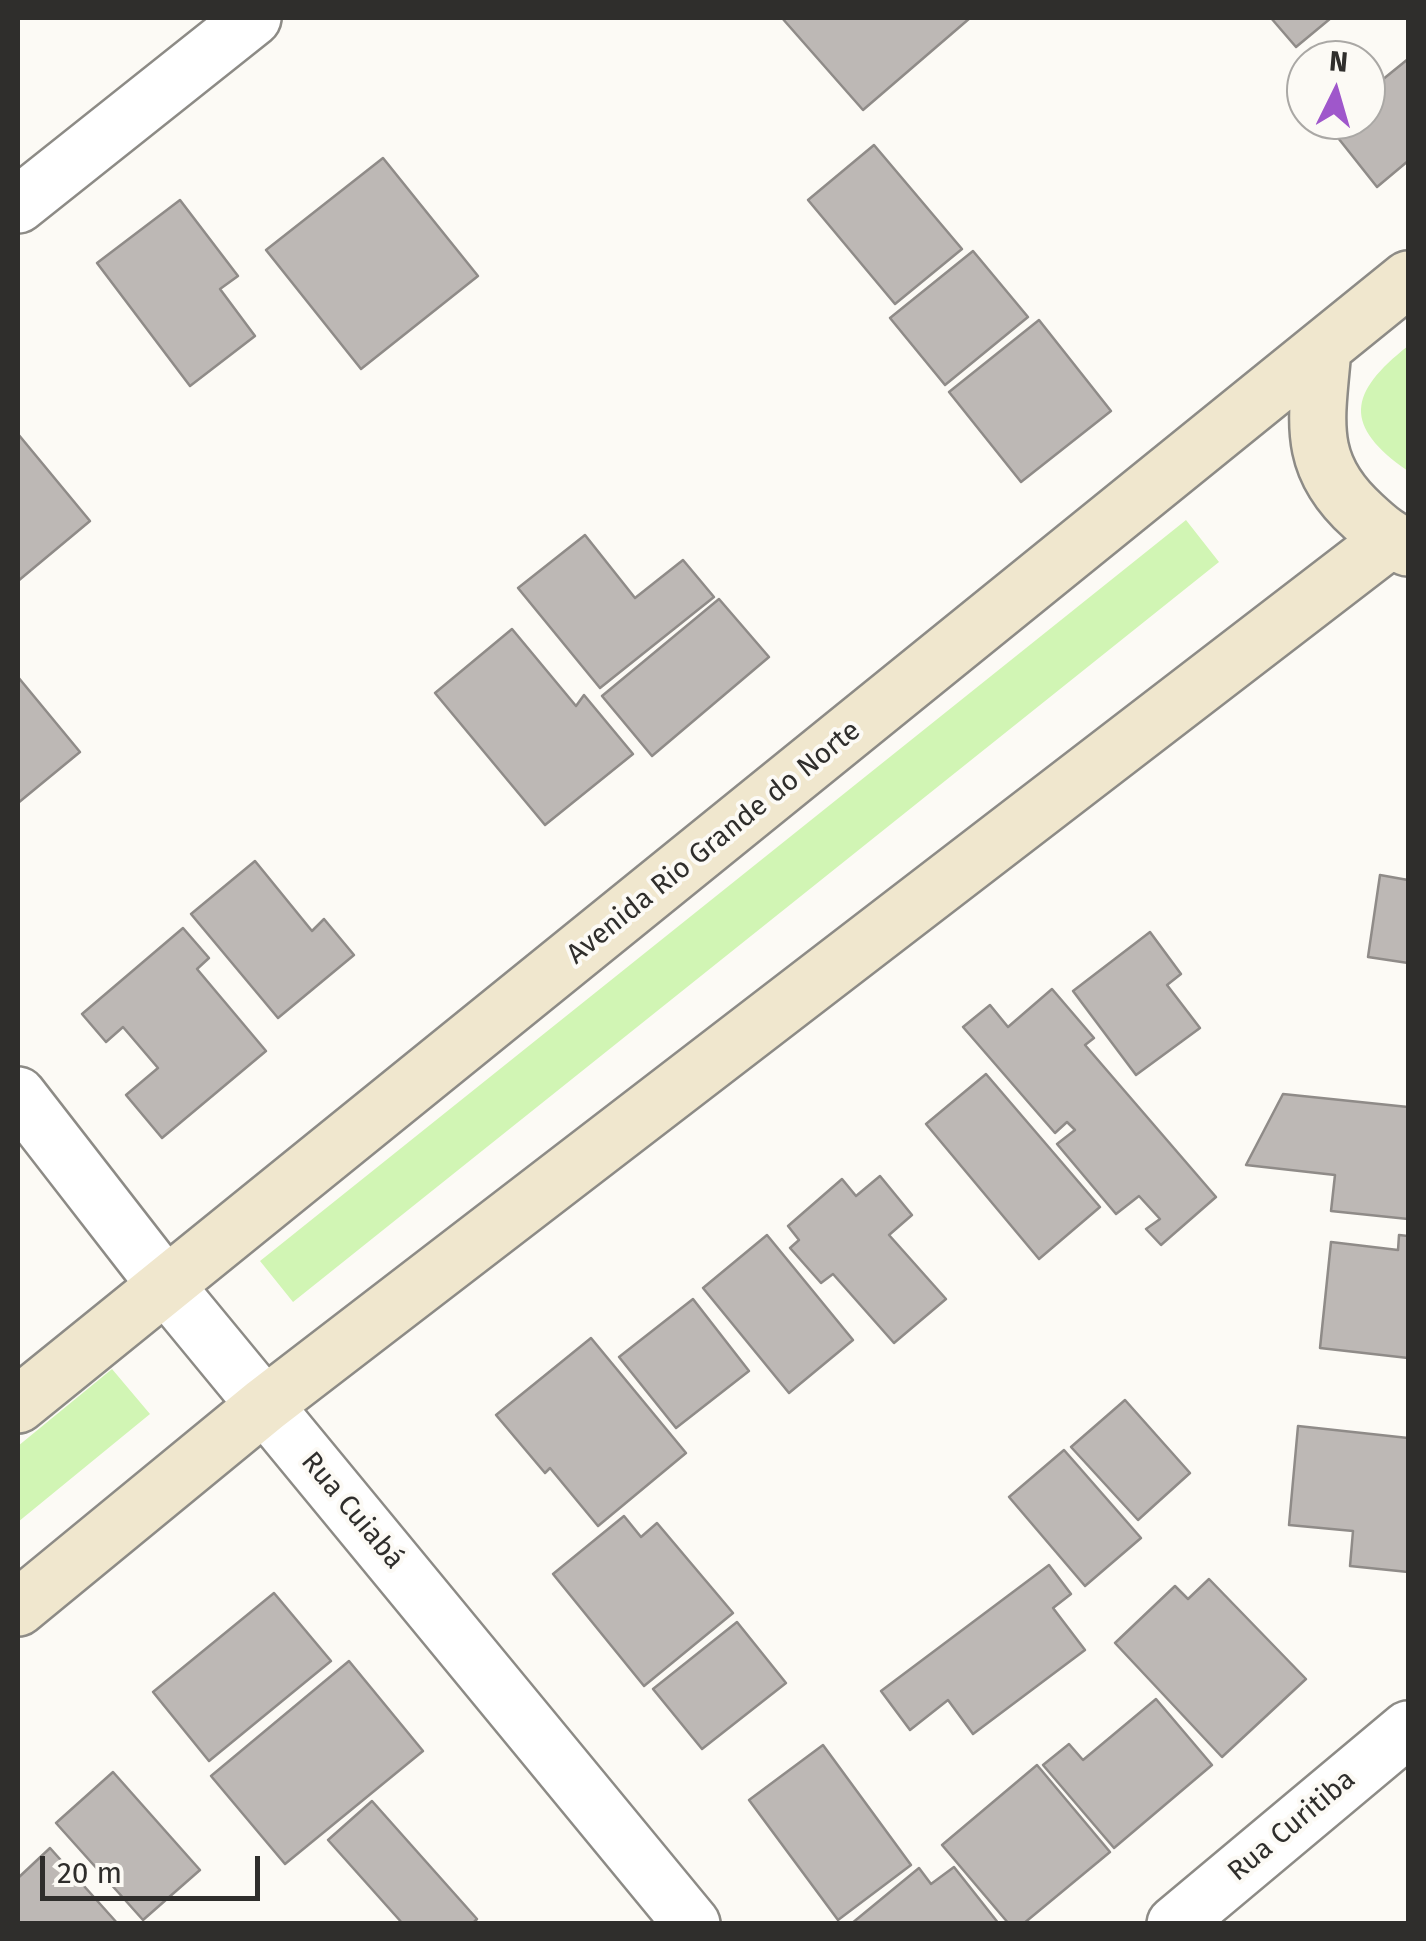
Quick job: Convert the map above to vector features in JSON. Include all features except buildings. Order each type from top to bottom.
[{"type":"main road","name":"Avenida Rio Grande do Norte","points":[[18,1405],[1408,278]]},
{"type":"main road","points":[[18,1608],[265,1406],[1399,544],[1343,498],[1323,467],[1317,419],[1323,349]]},
{"type":"street","points":[[18,205],[253,18]]},
{"type":"street","name":"Rua Cuiabá","points":[[18,1096],[166,1287],[692,1924]]},
{"type":"street","name":"Rua Curitiba","points":[[1175,1924],[1408,1729]]},
{"type":"green space","points":[[1408,346],[1408,471],[1372,439],[1361,409],[1364,394],[1374,379]]},
{"type":"green space","points":[[1186,520],[1219,562],[293,1302],[260,1261]]},
{"type":"green space","points":[[112,1369],[150,1414],[18,1522],[18,1446]]}]
